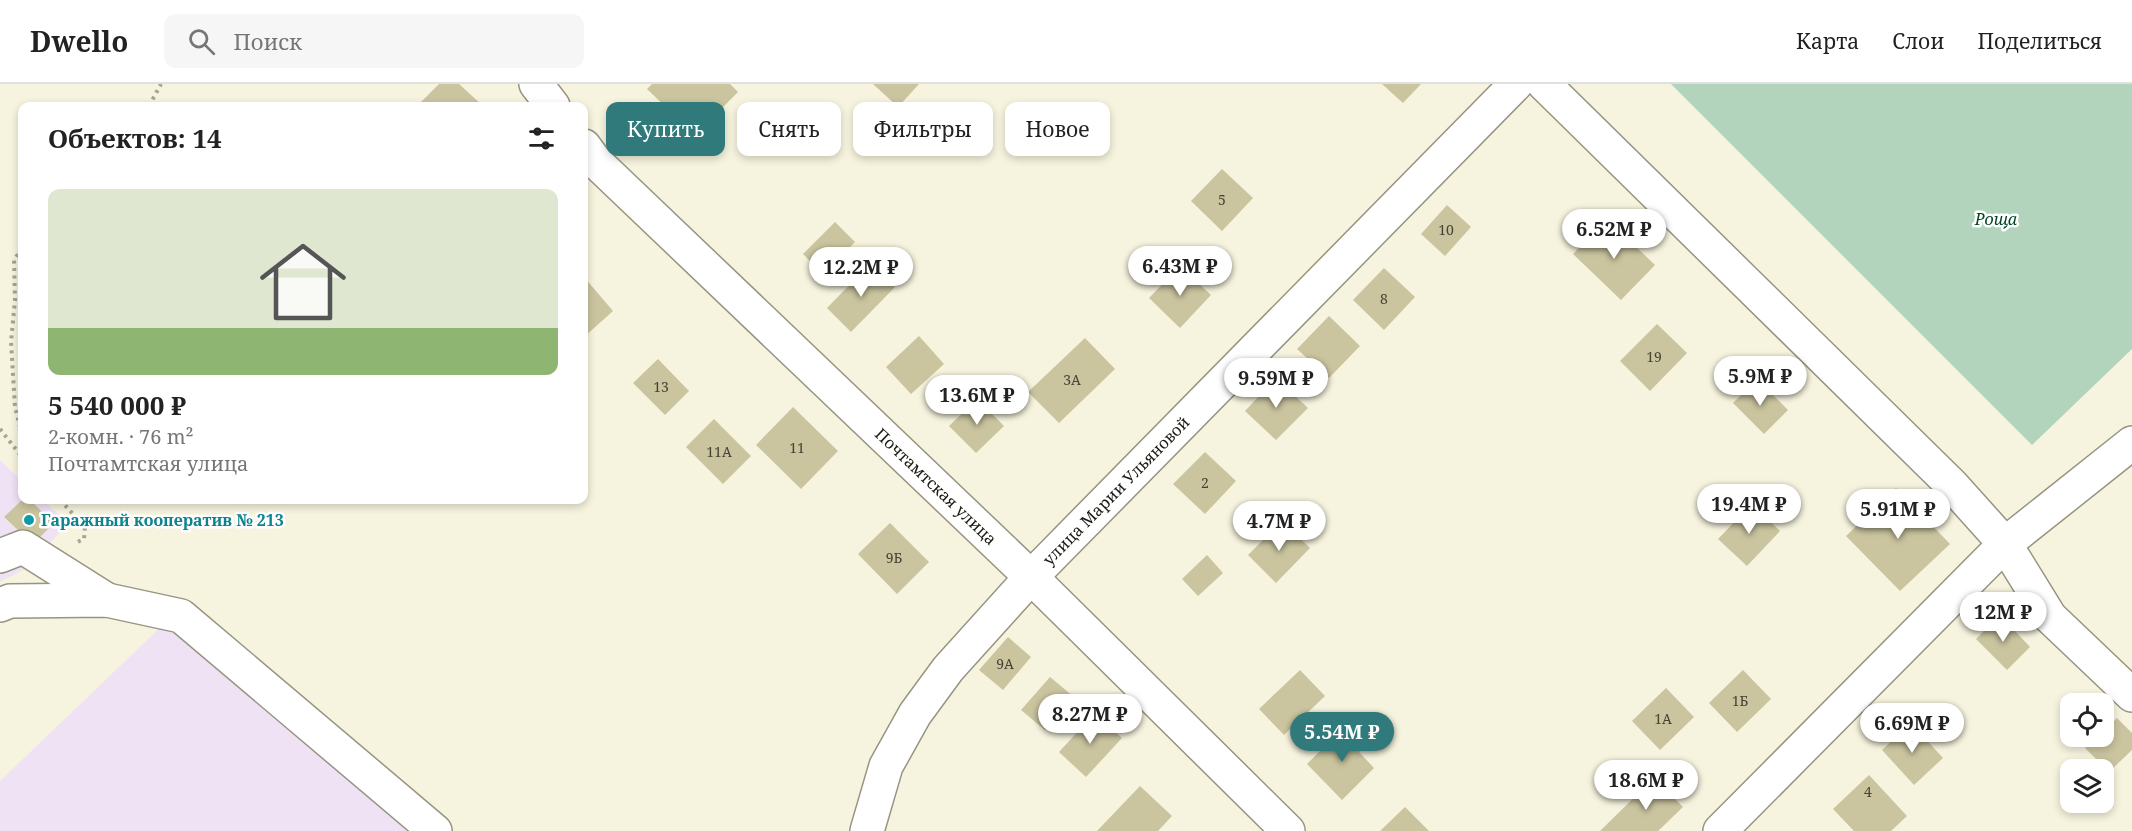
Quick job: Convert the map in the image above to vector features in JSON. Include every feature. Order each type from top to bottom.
[{"type":"street","points":[[536,84],[550,102]]},
{"type":"street","name":"улица Марии Ульяновой","points":[[867,831],[886,766],[915,714],[948,669],[1031,578],[1516,84]]},
{"type":"street","points":[[1544,84],[1952,485],[2005,544],[2050,617],[2132,695]]},
{"type":"street","name":"Почтамтская улица","points":[[588,151],[595,161],[1031,578],[1288,831]]},
{"type":"street","points":[[1720,831],[2005,544],[2132,443]]},
{"type":"street","points":[[8,548],[107,600]]},
{"type":"street","points":[[0,606],[10,601],[107,600],[181,616],[435,831]]},
{"type":"path","points":[[151,102],[161,84]]},
{"type":"path","points":[[18,254],[14,260],[15,300],[11,342],[15,407],[18,419]]},
{"type":"path","points":[[0,429],[18,452]]},
{"type":"shaded area","name":"Гаражный кооператив № 213","points":[[0,460],[18,477],[18,504],[47,504],[68,523],[29,567],[0,582]]},
{"type":"shaded area","points":[[167,621],[411,831],[0,831],[0,781]]},
{"type":"green space","name":"Роща","points":[[1671,84],[2132,84],[2132,349],[2032,445]]},
{"type":"building","points":[[439,84],[459,84],[479,102],[421,102]]},
{"type":"building","points":[[652,84],[730,84],[738,92],[725,105],[725,102],[661,102],[647,89]]},
{"type":"building","points":[[873,84],[919,84],[903,102],[893,102]]},
{"type":"building","points":[[1382,84],[1421,84],[1403,103]]},
{"type":"building","points":[[1222,169],[1253,198],[1222,231],[1191,201]]},
{"type":"building","points":[[1447,205],[1471,227],[1445,256],[1421,234]]},
{"type":"building","points":[[1607,219],[1655,265],[1621,300],[1573,254]]},
{"type":"building","points":[[835,222],[855,242],[823,274],[803,254]]},
{"type":"building","points":[[871,263],[895,287],[851,332],[827,308]]},
{"type":"building","points":[[1180,266],[1211,295],[1180,328],[1149,298]]},
{"type":"building","points":[[1384,268],[1415,297],[1384,330],[1353,300]]},
{"type":"building","points":[[588,282],[613,311],[588,333]]},
{"type":"building","points":[[1329,316],[1360,346],[1329,378],[1297,349]]},
{"type":"building","points":[[1657,324],[1687,353],[1650,391],[1620,361]]},
{"type":"building","points":[[919,336],[944,364],[911,394],[886,367]]},
{"type":"building","points":[[1085,338],[1115,369],[1059,423],[1028,392]]},
{"type":"building","points":[[658,359],[689,391],[665,415],[633,383]]},
{"type":"building","points":[[1276,378],[1308,408],[1276,440],[1245,411]]},
{"type":"building","points":[[1757,379],[1788,410],[1764,434],[1733,403]]},
{"type":"building","points":[[977,399],[1004,426],[976,453],[949,426]]},
{"type":"building","points":[[793,407],[838,451],[801,489],[756,445]]},
{"type":"building","points":[[714,419],[751,456],[723,484],[686,447]]},
{"type":"building","points":[[1205,452],[1236,481],[1205,514],[1173,484]]},
{"type":"building","points":[[1896,488],[1950,544],[1900,591],[1846,536]]},
{"type":"building","name":"Гаражный кооператив № 213","points":[[18,504],[34,504],[54,523],[33,544],[4,517]]},
{"type":"building","points":[[1752,504],[1780,531],[1747,566],[1718,539]]},
{"type":"building","points":[[1282,521],[1310,548],[1276,583],[1248,555]]},
{"type":"building","points":[[890,523],[929,562],[897,594],[858,554]]},
{"type":"building","points":[[1207,555],[1223,573],[1198,596],[1182,579]]},
{"type":"building","points":[[2000,615],[2030,647],[2007,670],[1976,639]]},
{"type":"building","points":[[1008,637],[1031,657],[1003,690],[979,670]]},
{"type":"building","points":[[1300,670],[1325,696],[1284,735],[1259,709]]},
{"type":"building","points":[[1743,670],[1771,699],[1737,732],[1709,703]]},
{"type":"building","points":[[1050,677],[1074,697],[1045,730],[1021,710]]},
{"type":"building","points":[[1666,688],[1694,717],[1660,750],[1632,721]]},
{"type":"building","points":[[1095,713],[1122,738],[1086,777],[1059,752]]},
{"type":"building","points":[[2117,718],[2132,733],[2132,750],[2114,767],[2114,759],[2096,759],[2085,748],[2114,747],[2114,721]]},
{"type":"building","points":[[1911,723],[1943,758],[1914,785],[1882,750]]},
{"type":"building","points":[[1346,725],[1367,745],[1359,752],[1374,768],[1342,800],[1307,764]]},
{"type":"building","points":[[1869,775],[1907,816],[1891,831],[1854,831],[1833,809]]},
{"type":"building","points":[[1654,778],[1683,807],[1658,831],[1600,831]]},
{"type":"building","points":[[1140,786],[1172,816],[1158,831],[1097,831]]},
{"type":"building","points":[[1405,807],[1429,831],[1380,831]]},
{"type":"place","name":"Гаражный кооператив № 213","points":[[29,520]]}]
